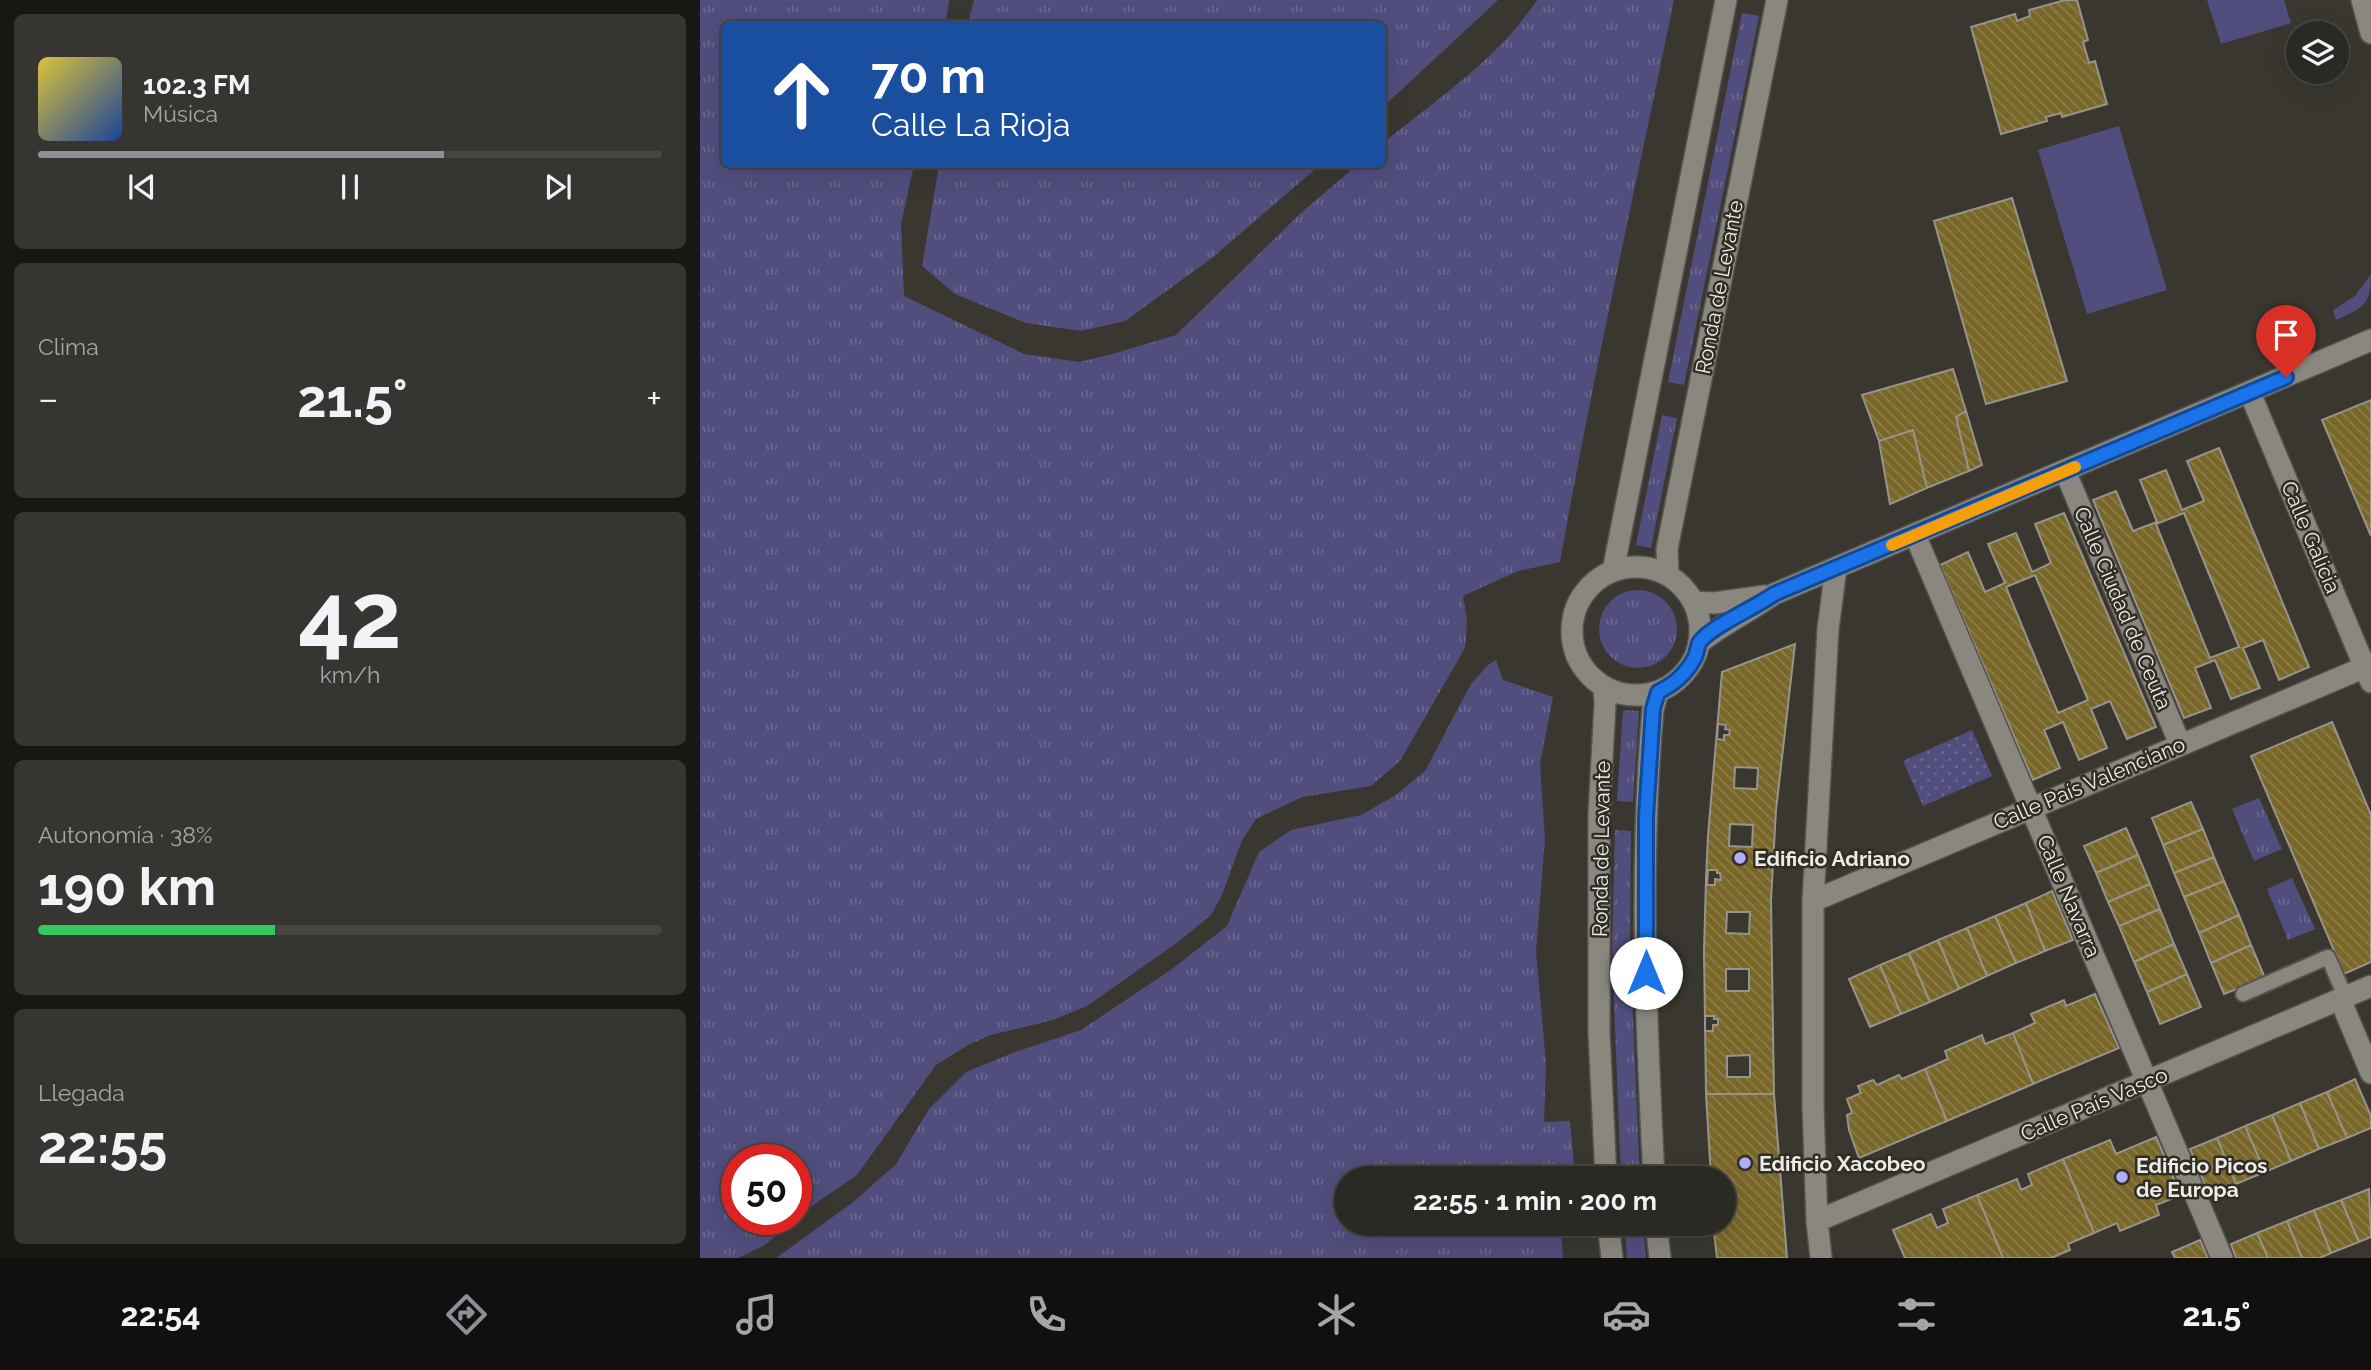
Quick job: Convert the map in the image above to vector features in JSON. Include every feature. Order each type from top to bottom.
[{"type":"street","points":[[1613,571],[1726,0]]},
{"type":"street","name":"Ronda de Levante","points":[[1668,575],[1667,549],[1777,0]]},
{"type":"street","points":[[2362,0],[2371,33]]},
{"type":"street","points":[[1699,643],[1721,625],[1756,607],[1774,594],[2371,340]]},
{"type":"street","name":"Calle Galicia","points":[[2250,393],[2368,674]]},
{"type":"street","name":"Calle Ciudad de Ceuta","points":[[2065,471],[2180,744]]},
{"type":"street","name":"Calle Navarra","points":[[1914,535],[2221,1258]]},
{"type":"street","points":[[1631,567],[1668,575],[1683,587],[1694,602],[1700,620],[1696,656],[1674,684],[1658,692],[1642,695],[1620,694],[1604,687],[1594,680],[1580,663],[1573,642],[1573,620],[1580,599],[1594,582],[1613,571],[1631,567]]},
{"type":"street","points":[[1821,1258],[1813,1106],[1813,901],[1828,629],[1836,568]]},
{"type":"street","points":[[1694,602],[1714,603],[1774,594]]},
{"type":"street","name":"Calle País Valenciano","points":[[1813,901],[2180,744],[2368,674]]},
{"type":"street","name":"Ronda de Levante","points":[[1604,687],[1599,814],[1599,1033],[1605,1166]]},
{"type":"street","points":[[1653,1166],[1646,1025],[1646,831],[1650,743],[1653,709],[1658,692]]},
{"type":"street","name":"Calle País Vasco","points":[[1817,1221],[2371,986]]},
{"type":"street","points":[[2343,998],[2371,1073]]},
{"type":"street","points":[[1609,1236],[1612,1258]]},
{"type":"street","points":[[1658,1236],[1660,1258]]},
{"type":"lane","points":[[2243,995],[2328,957],[2343,998]]},
{"type":"green space","points":[[700,0],[949,0],[946,21],[721,21],[721,168],[913,168],[901,224],[904,296],[1024,354],[1080,362],[1176,335],[1301,213],[1354,168],[1386,168],[1386,141],[1485,60],[1537,0],[1674,0],[1560,562],[1518,571],[1463,596],[1467,622],[1465,648],[1400,761],[1371,786],[1302,797],[1256,819],[1242,840],[1222,895],[1211,915],[1178,942],[1087,1006],[1053,1020],[991,1035],[968,1045],[936,1065],[857,1175],[812,1206],[812,1144],[721,1144],[721,1235],[777,1235],[765,1245],[738,1258],[700,1258]]},
{"type":"green space","points":[[974,0],[1498,0],[1386,104],[1386,21],[969,21]]},
{"type":"green space","points":[[2207,0],[2284,0],[2290,21],[2286,21],[2286,24],[2221,44]]},
{"type":"green space","points":[[1742,13],[1759,16],[1684,385],[1668,382]]},
{"type":"green space","points":[[2119,126],[2167,290],[2087,314],[2038,150]]},
{"type":"green space","points":[[938,168],[1317,168],[1212,258],[1125,321],[1081,331],[1026,323],[955,294],[922,266]]},
{"type":"green space","points":[[2371,274],[2369,293],[2364,304],[2336,320],[2333,310],[2355,296]]},
{"type":"green space","points":[[1662,415],[1677,418],[1651,548],[1636,545]]},
{"type":"green space","points":[[1638,590],[1653,593],[1665,602],[1674,614],[1677,629],[1674,644],[1665,656],[1653,665],[1638,668],[1623,665],[1611,656],[1602,644],[1599,629],[1602,614],[1611,602],[1623,593]]},
{"type":"green space","points":[[1496,660],[1503,680],[1553,697],[1540,764],[1545,840],[1536,951],[1546,1063],[1544,1122],[1570,1121],[1574,1166],[1334,1166],[1334,1236],[1561,1236],[1563,1258],[776,1258],[808,1235],[812,1235],[812,1232],[852,1203],[896,1164],[929,1109],[966,1072],[1081,1030],[1172,969],[1227,926],[1259,852],[1291,830],[1361,815],[1396,795],[1425,771],[1471,684]]},
{"type":"green space","points":[[1623,710],[1639,711],[1633,802],[1617,801]]},
{"type":"green space","points":[[1972,730],[1992,776],[1923,806],[1903,761]]},
{"type":"green space","points":[[2259,798],[2282,849],[2254,861],[2232,809]]},
{"type":"green space","points":[[1615,830],[1631,831],[1630,950],[1639,1166],[1621,1166],[1612,952]]},
{"type":"green space","points":[[2292,878],[2315,929],[2288,940],[2267,889]]},
{"type":"green space","points":[[1625,1236],[1644,1236],[1646,1258],[1627,1258]]},
{"type":"building","points":[[2065,0],[2077,0],[2088,40],[2083,42],[2089,63],[2095,61],[2107,104],[2062,117],[2061,113],[2046,117],[2047,121],[2001,134],[1971,27],[2015,14],[2017,21],[2030,16],[2029,10]]},
{"type":"building","points":[[2012,198],[2067,381],[1986,404],[1934,221]]},
{"type":"building","points":[[1953,369],[1966,411],[1956,417],[1969,471],[1927,488],[1913,430],[1879,441],[1862,395]]},
{"type":"building","points":[[2371,400],[2371,536],[2322,420]]},
{"type":"building","points":[[1966,411],[1982,465],[1969,471],[1956,417]]},
{"type":"building","points":[[1913,430],[1927,488],[1890,504],[1879,441]]},
{"type":"building","points":[[2219,448],[2309,667],[2279,680],[2263,640],[2243,648],[2260,688],[2231,699],[2215,660],[2195,668],[2211,708],[2184,718],[2093,500],[2116,491],[2133,531],[2157,522],[2140,480],[2166,470],[2182,510],[2204,501],[2187,461]],"holes":[[[2184,513],[2239,647],[2210,658],[2156,524]]]},
{"type":"building","points":[[2064,513],[2156,727],[2127,739],[2110,701],[2091,709],[2107,748],[2079,760],[2063,722],[2044,730],[2060,768],[2033,780],[1940,565],[1968,552],[1985,592],[2005,583],[1988,544],[2016,533],[2032,572],[2051,563],[2035,524]],"holes":[[[2035,575],[2088,700],[2058,713],[2006,587]]]},
{"type":"building","name":"Edificio Adriano","points":[[1795,644],[1776,810],[1771,900],[1774,1094],[1706,1094],[1705,1031],[1713,1031],[1713,1025],[1718,1025],[1718,1019],[1714,1019],[1714,1016],[1705,1016],[1705,1023],[1704,951],[1708,835],[1722,672]],"holes":[[[1718,724],[1726,725],[1725,729],[1730,730],[1729,735],[1724,735],[1724,740],[1717,739]],[[1735,767],[1758,768],[1757,789],[1734,788]],[[1730,824],[1753,825],[1752,847],[1729,846]],[[1708,870],[1717,870],[1717,873],[1720,873],[1721,880],[1715,879],[1715,885],[1707,885]],[[1727,912],[1750,912],[1749,934],[1726,933]],[[1726,969],[1749,969],[1749,991],[1726,991]],[[1750,1055],[1750,1077],[1727,1077],[1727,1056]]]},
{"type":"building","points":[[2332,722],[2371,815],[2371,962],[2344,974],[2251,756]]},
{"type":"building","points":[[2191,802],[2203,829],[2163,845],[2152,818]]},
{"type":"building","points":[[2126,828],[2138,855],[2096,873],[2084,846]]},
{"type":"building","points":[[2203,829],[2214,857],[2174,873],[2163,845]]},
{"type":"building","points":[[2138,855],[2150,884],[2108,902],[2096,873]]},
{"type":"building","points":[[2214,857],[2224,881],[2184,897],[2174,873]]},
{"type":"building","points":[[2224,881],[2239,915],[2199,933],[2184,897]]},
{"type":"building","points":[[2150,884],[2160,909],[2119,926],[2108,902]]},
{"type":"building","points":[[2052,891],[2073,940],[2045,951],[2026,903]]},
{"type":"building","points":[[2026,903],[2045,951],[2016,963],[1995,916]]},
{"type":"building","points":[[2160,909],[2174,944],[2134,962],[2119,926]]},
{"type":"building","points":[[2239,915],[2251,945],[2211,963],[2199,933]]},
{"type":"building","points":[[1995,916],[2016,963],[1987,976],[1967,928]]},
{"type":"building","points":[[1967,928],[1987,976],[1959,989],[1938,940]]},
{"type":"building","points":[[1938,940],[1959,989],[1930,1002],[1909,953]]},
{"type":"building","points":[[2174,944],[2187,974],[2147,992],[2134,962]]},
{"type":"building","points":[[2251,945],[2265,978],[2224,994],[2211,963]]},
{"type":"building","points":[[1909,953],[1930,1002],[1901,1014],[1880,965]]},
{"type":"building","points":[[1880,965],[1901,1014],[1870,1027],[1849,979]]},
{"type":"building","points":[[2187,974],[2201,1007],[2160,1024],[2147,992]]},
{"type":"building","points":[[2095,994],[2119,1048],[2033,1084],[2013,1033],[2035,1023],[2031,1014],[2064,1000],[2066,1006]]},
{"type":"building","points":[[2013,1033],[2033,1084],[1947,1121],[1925,1069],[1948,1059],[1945,1051],[1982,1035],[1985,1044]]},
{"type":"building","points":[[1925,1069],[1947,1121],[1859,1158],[1849,1130],[1847,1115],[1852,1113],[1847,1099],[1861,1093],[1858,1086],[1873,1080],[1877,1085],[1899,1075],[1902,1079]]},
{"type":"building","points":[[2355,1079],[2371,1116],[2371,1128],[2347,1138],[2327,1092]]},
{"type":"building","points":[[2327,1092],[2347,1138],[2319,1149],[2300,1103]]},
{"type":"building","name":"Edificio Xacobeo","points":[[1706,1094],[1774,1094],[1787,1258],[1717,1258],[1714,1236],[1736,1236],[1736,1166],[1710,1166]]},
{"type":"building","points":[[2300,1103],[2319,1149],[2291,1161],[2272,1115]]},
{"type":"building","points":[[2272,1115],[2291,1161],[2265,1172],[2245,1126]]},
{"type":"building","points":[[2245,1126],[2265,1172],[2236,1184],[2217,1138]]},
{"type":"building","name":"Edificio Picos de Europa","points":[[2156,1137],[2181,1195],[2156,1205],[2159,1215],[2120,1231],[2117,1223],[2094,1233],[2063,1159],[2110,1140],[2116,1154]]},
{"type":"building","points":[[2217,1138],[2236,1184],[2209,1195],[2190,1149]]},
{"type":"building","points":[[2063,1159],[2094,1233],[2068,1244],[2070,1250],[2051,1258],[2003,1258],[1977,1195],[2017,1179],[2021,1190],[2032,1185],[2028,1174]]},
{"type":"building","points":[[2369,1189],[2371,1237],[2359,1242],[2341,1200]]},
{"type":"building","points":[[1977,1195],[2003,1258],[1905,1258],[1893,1230],[1931,1214],[1937,1228],[1948,1223],[1943,1209]]},
{"type":"building","points":[[2341,1200],[2359,1242],[2331,1253],[2314,1210]]},
{"type":"building","points":[[2314,1210],[2331,1253],[2320,1258],[2302,1258],[2287,1221]]},
{"type":"building","points":[[2287,1221],[2302,1258],[2268,1258],[2257,1233]]},
{"type":"building","points":[[2257,1233],[2268,1258],[2236,1258],[2231,1244]]},
{"type":"building","points":[[2200,1240],[2208,1258],[2175,1258],[2172,1252]]},
{"type":"slow traffic","points":[[1892,545],[2075,467]]},
{"type":"place","name":"Edificio Adriano","points":[[1740,858]]},
{"type":"place","name":"Edificio Xacobeo","points":[[1745,1163]]},
{"type":"place","name":"Edificio Picos de Europa","points":[[2122,1177]]},
{"type":"route","points":[[1646,973],[1646,817],[1653,709],[1658,692],[1674,684],[1686,671],[1696,656],[1699,643],[1721,625],[1756,607],[1774,594],[2286,377]]}]
